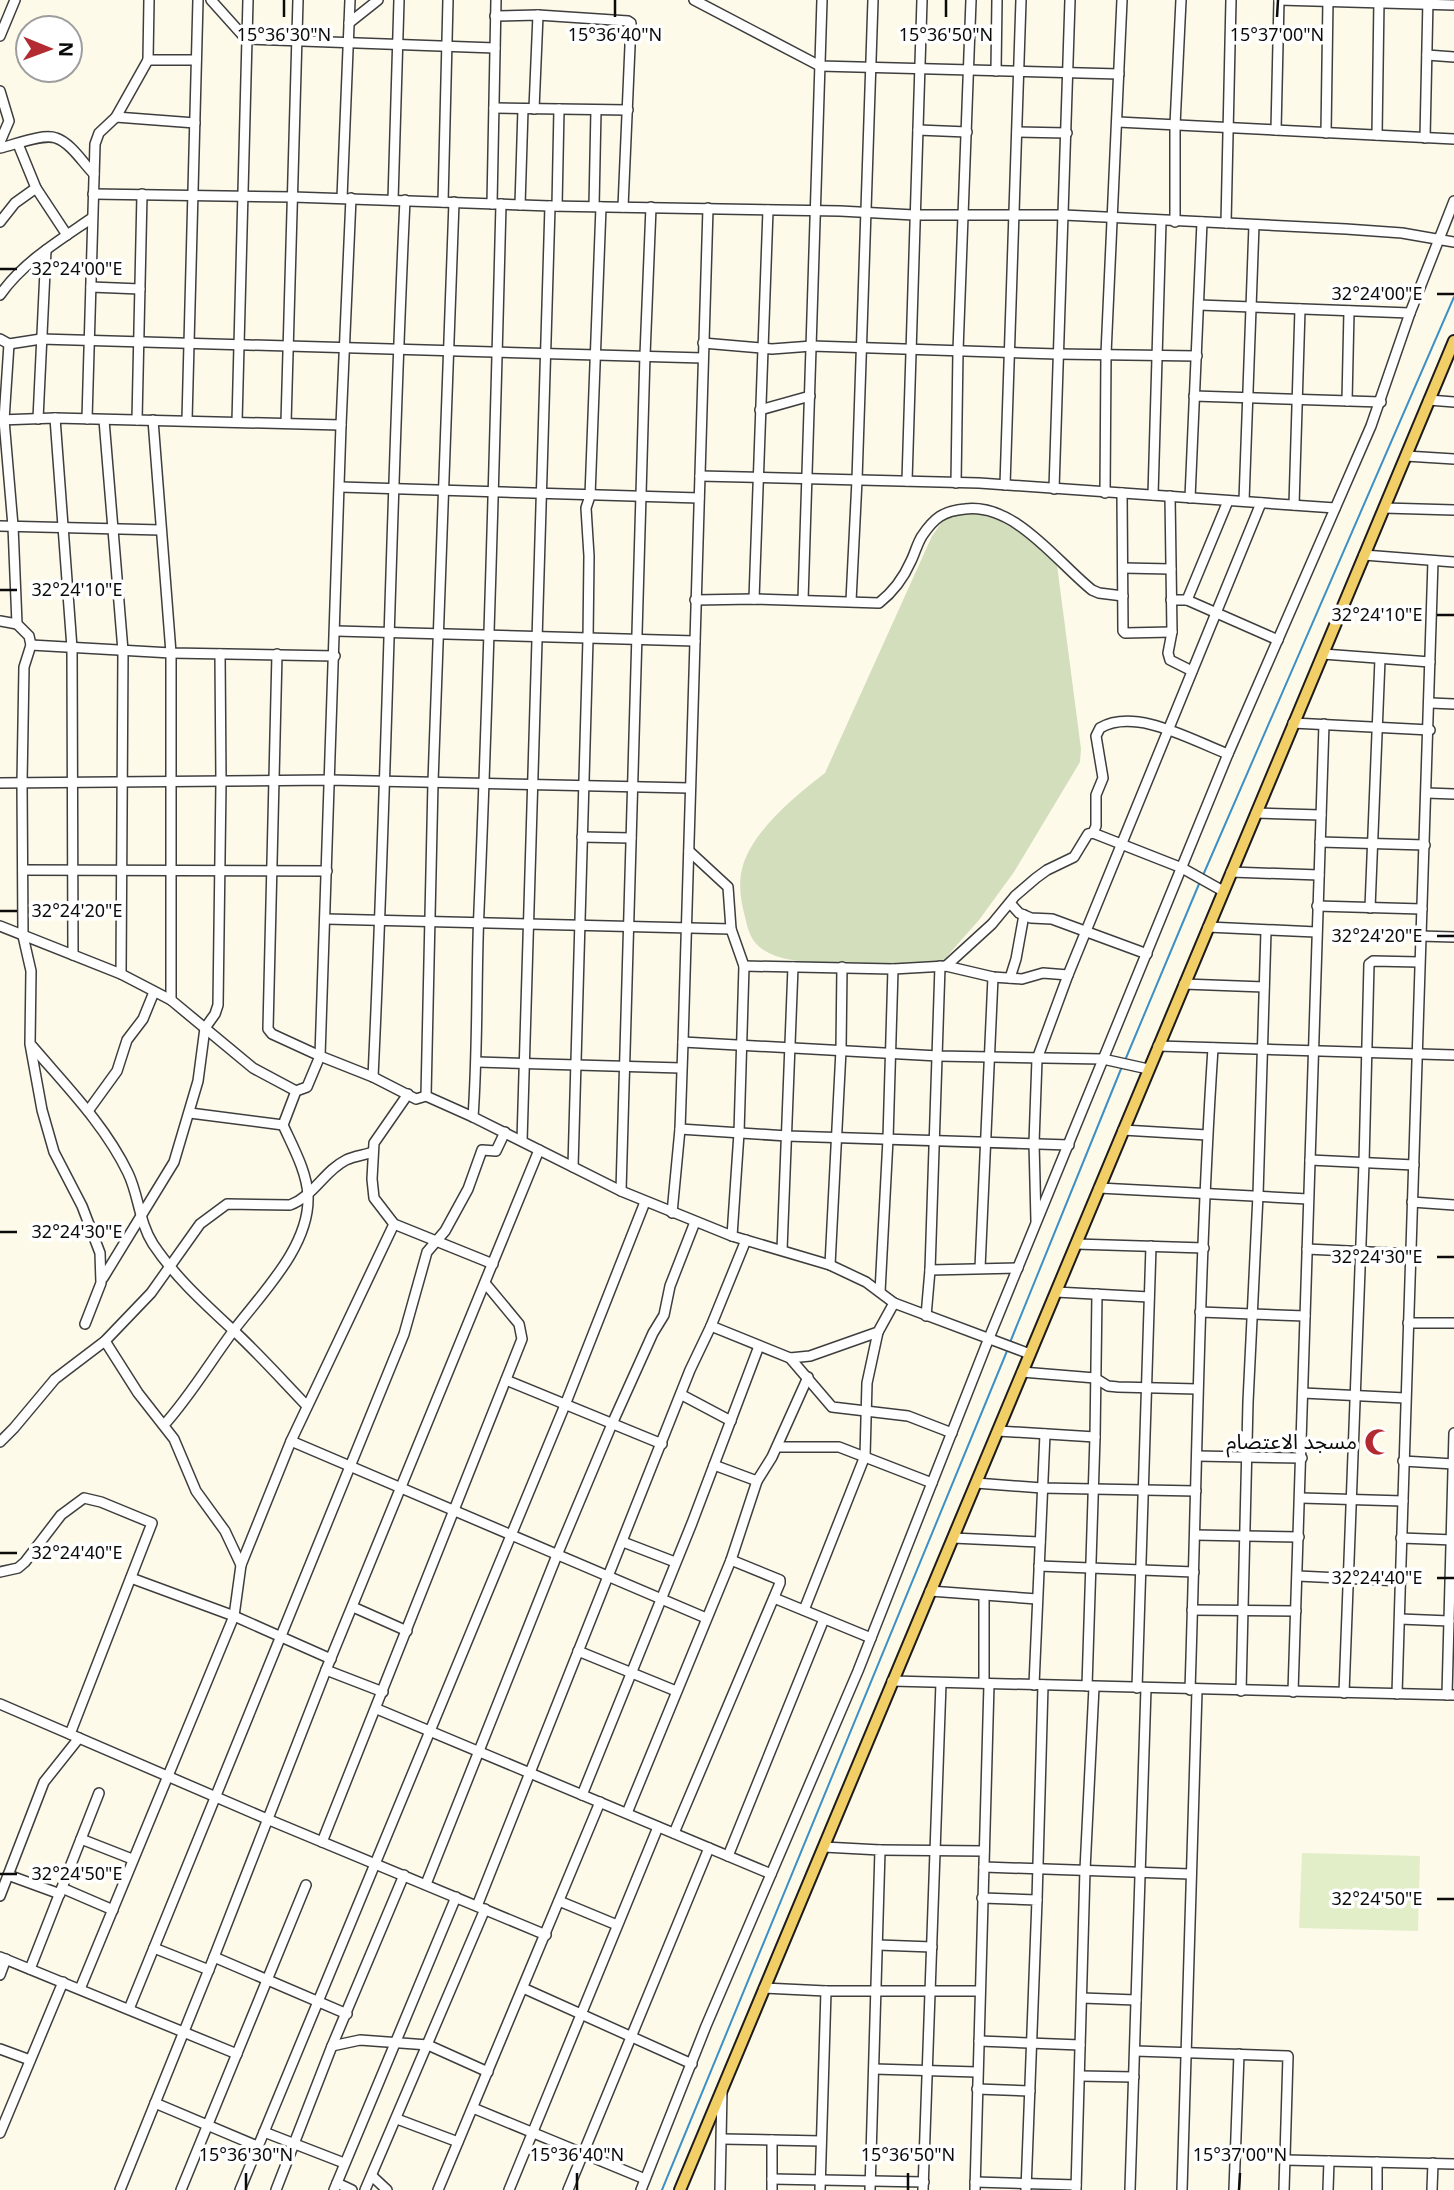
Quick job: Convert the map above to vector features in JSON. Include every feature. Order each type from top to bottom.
[{"type":"main road","points":[[680,2190],[1453,345]]},
{"type":"street","points":[[0,36],[15,0]]},
{"type":"street","points":[[87,419],[95,144],[99,133],[116,117],[148,60],[149,0]]},
{"type":"street","points":[[187,420],[198,0]]},
{"type":"street","points":[[211,0],[246,39],[495,48]]},
{"type":"street","points":[[237,422],[248,0]]},
{"type":"street","points":[[286,423],[298,0]]},
{"type":"street","points":[[0,926],[121,974],[171,1000],[253,1068],[296,1091],[307,1087],[320,1056],[326,919],[344,347],[350,0]]},
{"type":"street","points":[[349,23],[378,0]]},
{"type":"street","points":[[393,200],[399,0]]},
{"type":"street","points":[[443,202],[448,0]]},
{"type":"street","points":[[473,1117],[477,1062],[478,922],[498,352],[494,108],[496,0]]},
{"type":"street","points":[[694,0],[820,66],[1119,74]]},
{"type":"street","points":[[715,0],[716,13]]},
{"type":"street","points":[[803,600],[822,0]]},
{"type":"street","points":[[851,601],[873,0]]},
{"type":"street","points":[[907,481],[922,0]]},
{"type":"street","points":[[956,483],[971,0]]},
{"type":"street","points":[[996,71],[997,0]]},
{"type":"street","points":[[1005,485],[1021,0]]},
{"type":"street","points":[[1054,489],[1070,0]]},
{"type":"street","points":[[1105,493],[1106,354],[1122,0]]},
{"type":"street","points":[[1174,222],[1181,0]]},
{"type":"street","points":[[1226,223],[1231,0]]},
{"type":"street","points":[[1276,130],[1279,0],[1428,2],[1454,5]]},
{"type":"street","points":[[1326,132],[1328,1]]},
{"type":"street","points":[[1377,135],[1379,1]]},
{"type":"street","points":[[1425,138],[1428,2]]},
{"type":"street","points":[[495,16],[538,15],[631,23],[623,207]]},
{"type":"street","points":[[534,109],[538,15]]},
{"type":"street","points":[[1427,55],[1454,57]]},
{"type":"street","points":[[148,60],[196,60]]},
{"type":"street","points":[[0,92],[9,121],[0,142]]},
{"type":"street","points":[[494,108],[628,110]]},
{"type":"street","points":[[520,205],[523,109]]},
{"type":"street","points":[[522,1141],[548,352],[559,109]]},
{"type":"street","points":[[573,1167],[589,639],[586,508],[590,496],[597,353],[596,110]]},
{"type":"street","points":[[116,117],[195,122]]},
{"type":"street","points":[[1118,122],[1454,139]]},
{"type":"street","points":[[918,130],[967,132]]},
{"type":"street","points":[[1017,132],[1067,133]]},
{"type":"street","points":[[0,148],[47,136],[57,138],[65,143],[93,174]]},
{"type":"street","points":[[19,144],[36,188],[67,235]]},
{"type":"street","points":[[0,222],[15,203],[36,188]]},
{"type":"street","points":[[93,194],[347,198],[914,215],[1065,215],[1346,229],[1454,242]]},
{"type":"street","points":[[137,420],[142,194]]},
{"type":"street","points":[[373,1077],[381,920],[405,200]]},
{"type":"street","points":[[641,2190],[871,1638],[989,1338],[1228,754],[1381,402],[1410,313],[1454,201]]},
{"type":"street","points":[[426,1097],[433,782],[454,202]]},
{"type":"street","points":[[621,1191],[651,207]]},
{"type":"street","points":[[672,1213],[680,1129],[708,208]]},
{"type":"street","points":[[754,599],[768,210]]},
{"type":"street","points":[[0,295],[15,276],[46,250],[92,218]]},
{"type":"street","points":[[1153,495],[1161,221]]},
{"type":"street","points":[[1191,498],[1202,222]]},
{"type":"street","points":[[1244,501],[1254,225]]},
{"type":"street","points":[[38,419],[46,250]]},
{"type":"street","points":[[91,287],[140,289]]},
{"type":"street","points":[[1199,305],[1410,313]]},
{"type":"street","points":[[1294,505],[1300,309]]},
{"type":"street","points":[[1346,401],[1349,311]]},
{"type":"street","points":[[0,339],[9,344],[41,339],[703,358]]},
{"type":"street","points":[[703,343],[772,349],[812,346],[1197,356]]},
{"type":"street","points":[[9,344],[2,420],[13,526],[17,624]]},
{"type":"street","points":[[760,410],[810,396]]},
{"type":"street","points":[[1194,396],[1381,402]]},
{"type":"street","points":[[1429,400],[1454,402]]},
{"type":"street","points":[[2,420],[55,418],[341,425]]},
{"type":"street","points":[[55,418],[72,648],[73,955]]},
{"type":"street","points":[[104,420],[123,651],[121,974]]},
{"type":"street","points":[[153,421],[171,653],[171,1000]]},
{"type":"street","points":[[1406,456],[1454,459]]},
{"type":"street","points":[[700,476],[1005,485],[1335,508]]},
{"type":"street","points":[[340,487],[699,498]]},
{"type":"street","points":[[1122,493],[1124,632],[1172,632]]},
{"type":"street","points":[[1170,496],[1172,632],[1168,653],[1170,660],[1192,671]]},
{"type":"street","points":[[1186,600],[1228,501]]},
{"type":"street","points":[[1037,1225],[1034,1143],[1037,1059],[1261,503]]},
{"type":"street","points":[[695,600],[879,603],[901,581],[921,538],[939,516],[947,511],[972,508],[994,510],[1020,526],[1092,590],[1123,596]]},
{"type":"street","points":[[1384,508],[1454,510]]},
{"type":"street","points":[[0,526],[161,530]]},
{"type":"street","points":[[1364,555],[1454,562]]},
{"type":"street","points":[[1397,1694],[1419,962],[1431,703],[1433,561]]},
{"type":"street","points":[[1123,568],[1171,569]]},
{"type":"street","points":[[1171,600],[1186,600],[1278,640]]},
{"type":"street","points":[[0,621],[17,624],[29,636],[31,645],[24,667],[22,783],[23,936],[31,971],[30,1044],[47,1132],[98,1244],[102,1262],[101,1283]]},
{"type":"street","points":[[336,631],[695,641]]},
{"type":"street","points":[[31,645],[171,653],[335,656]]},
{"type":"street","points":[[85,1324],[101,1283],[174,1162],[201,1070],[205,1028],[218,1005],[220,654]]},
{"type":"street","points":[[277,654],[269,1032],[416,1098],[426,1097],[473,1117],[645,1202],[732,1236],[830,1265],[880,1292],[894,1303],[1030,1354]]},
{"type":"street","points":[[1323,654],[1430,662]]},
{"type":"street","points":[[1370,908],[1380,659]]},
{"type":"street","points":[[1431,703],[1454,704]]},
{"type":"street","points":[[1093,833],[1096,825],[1096,795],[1104,773],[1098,752],[1097,732],[1105,726],[1132,720],[1228,754]]},
{"type":"street","points":[[1293,723],[1430,730]]},
{"type":"street","points":[[1293,1692],[1324,724]]},
{"type":"street","points":[[0,783],[330,780],[689,788]]},
{"type":"street","points":[[1427,793],[1454,794]]},
{"type":"street","points":[[1256,813],[1321,815]]},
{"type":"street","points":[[926,1316],[943,966],[992,924],[1010,903],[1047,870],[1074,857],[1087,834],[1093,833],[1182,868],[1223,891]]},
{"type":"street","points":[[582,837],[631,838]]},
{"type":"street","points":[[1320,842],[1425,845]]},
{"type":"street","points":[[689,851],[728,887],[731,929],[744,966],[739,1133],[732,1236]]},
{"type":"street","points":[[23,870],[327,871]]},
{"type":"street","points":[[1231,872],[1319,875]]},
{"type":"street","points":[[1010,903],[1024,915],[1036,919],[1052,919],[1147,954]]},
{"type":"street","points":[[1317,906],[1422,909]]},
{"type":"street","points":[[1010,978],[1024,915]]},
{"type":"street","points":[[326,919],[731,929]]},
{"type":"street","points":[[1208,927],[1316,932]]},
{"type":"street","points":[[1241,1691],[1266,931]]},
{"type":"street","points":[[1420,936],[1454,937]]},
{"type":"street","points":[[1343,1693],[1370,962],[1419,962]]},
{"type":"street","points":[[744,966],[893,969],[943,966],[993,977],[1031,978],[1043,972],[1069,975]]},
{"type":"street","points":[[782,1250],[793,967]]},
{"type":"street","points":[[830,1265],[841,1050],[842,967]]},
{"type":"street","points":[[880,1292],[893,969]]},
{"type":"street","points":[[980,1268],[993,977]]},
{"type":"street","points":[[1184,985],[1264,987]]},
{"type":"street","points":[[88,1111],[117,1071],[127,1040],[143,1019],[155,992]]},
{"type":"street","points":[[683,1042],[938,1056],[1103,1059],[1148,1069]]},
{"type":"street","points":[[30,1044],[88,1111],[119,1157],[129,1175],[154,1246],[197,1297],[307,1406]]},
{"type":"street","points":[[1158,1046],[1454,1055]]},
{"type":"street","points":[[1182,2190],[1190,1874],[1192,1610],[1198,1456],[1197,1389],[1213,1048]]},
{"type":"street","points":[[477,1062],[681,1068]]},
{"type":"street","points":[[164,1425],[188,1398],[234,1331],[261,1299],[300,1236],[306,1218],[308,1195],[298,1160],[283,1125],[296,1091]]},
{"type":"street","points":[[408,1094],[377,1136],[373,1152],[374,1198],[394,1224],[493,1264]]},
{"type":"street","points":[[190,1113],[283,1125]]},
{"type":"street","points":[[680,1129],[787,1136],[1069,1145]]},
{"type":"street","points":[[1123,1130],[1207,1135]]},
{"type":"street","points":[[129,2009],[404,1334],[427,1252],[445,1231],[468,1189],[482,1150],[496,1151],[505,1132]]},
{"type":"street","points":[[120,2190],[326,1670],[539,1150]]},
{"type":"street","points":[[0,1442],[55,1379],[105,1341],[151,1293],[200,1224],[227,1204],[290,1205],[308,1195],[347,1160],[373,1152]]},
{"type":"street","points":[[1310,1160],[1414,1165]]},
{"type":"street","points":[[1099,1188],[1308,1199]]},
{"type":"street","points":[[240,2190],[565,1405],[645,1202]]},
{"type":"street","points":[[1412,1202],[1454,1205]]},
{"type":"street","points":[[426,1884],[557,1555],[612,1424],[653,1333],[662,1320],[670,1286],[695,1222]]},
{"type":"street","points":[[80,1989],[233,1616],[241,1565],[291,1441],[394,1224]]},
{"type":"street","points":[[365,2190],[428,2045],[578,1651],[624,1542],[690,1370],[746,1240]]},
{"type":"street","points":[[1076,1244],[1204,1248]]},
{"type":"street","points":[[1130,2190],[1139,1872],[1140,1569],[1151,1246]]},
{"type":"street","points":[[1307,1249],[1411,1254]]},
{"type":"street","points":[[930,1270],[1018,1268]]},
{"type":"street","points":[[322,1842],[522,1339],[522,1331],[485,1283]]},
{"type":"street","points":[[1056,1292],[1149,1297]]},
{"type":"street","points":[[984,1596],[984,1867],[975,2186],[1076,2187],[1090,1687],[1097,1294]]},
{"type":"street","points":[[804,1610],[865,1456],[867,1382],[878,1332],[894,1303]]},
{"type":"street","points":[[1200,1312],[1305,1316]]},
{"type":"street","points":[[1408,1323],[1454,1324]]},
{"type":"street","points":[[711,1326],[790,1359],[832,1407],[908,1416],[952,1433]]},
{"type":"street","points":[[790,1359],[810,1356],[878,1332]]},
{"type":"street","points":[[105,1341],[138,1393],[174,1439],[196,1491],[225,1531],[241,1565]]},
{"type":"street","points":[[582,1795],[759,1346]]},
{"type":"street","points":[[1022,1373],[1095,1378],[1108,1386],[1197,1389]]},
{"type":"street","points":[[626,1813],[731,1560],[757,1481],[777,1447],[808,1377]]},
{"type":"street","points":[[506,1380],[662,1444]]},
{"type":"street","points":[[1303,1393],[1405,1398]]},
{"type":"street","points":[[682,1395],[731,1421]]},
{"type":"street","points":[[998,1431],[1095,1437]]},
{"type":"street","points":[[892,1681],[1450,1695],[1449,1621],[1454,1433]]},
{"type":"street","points":[[1026,2187],[1038,1869],[1037,1598],[1045,1434]]},
{"type":"street","points":[[291,1441],[706,1619]]},
{"type":"street","points":[[777,1447],[839,1447],[932,1483]]},
{"type":"street","points":[[1198,1456],[1302,1458]]},
{"type":"street","points":[[1403,1461],[1454,1464]]},
{"type":"street","points":[[713,1465],[757,1481]]},
{"type":"street","points":[[976,1483],[1042,1488],[1196,1491]]},
{"type":"street","points":[[0,1572],[18,1569],[61,1515],[78,1501],[90,1498],[152,1523],[74,1736],[44,1782],[0,1896]]},
{"type":"street","points":[[1301,1498],[1403,1501]]},
{"type":"street","points":[[1195,1535],[1299,1537]]},
{"type":"street","points":[[953,1538],[1040,1542]]},
{"type":"street","points":[[1401,1538],[1453,1540]]},
{"type":"street","points":[[624,1542],[675,1562]]},
{"type":"street","points":[[674,1833],[780,1580],[731,1560]]},
{"type":"street","points":[[1039,1566],[1194,1572]]},
{"type":"street","points":[[1298,1576],[1401,1581]]},
{"type":"street","points":[[131,1578],[233,1616],[331,1659]]},
{"type":"street","points":[[930,1591],[1037,1598]]},
{"type":"street","points":[[774,1598],[871,1638]]},
{"type":"street","points":[[353,1607],[407,1630]]},
{"type":"street","points":[[1192,1610],[1296,1611]]},
{"type":"street","points":[[728,1856],[824,1619]]},
{"type":"street","points":[[1399,1619],[1449,1621]]},
{"type":"street","points":[[578,1651],[676,1691]]},
{"type":"street","points":[[326,1670],[383,1692]]},
{"type":"street","points":[[772,2179],[820,2179],[870,2185],[923,2186],[941,1683]]},
{"type":"street","points":[[0,1704],[546,1935]]},
{"type":"street","points":[[376,1709],[771,1874]]},
{"type":"street","points":[[30,1969],[100,1793]]},
{"type":"street","points":[[438,2190],[600,1802]]},
{"type":"street","points":[[509,2190],[658,1827]]},
{"type":"street","points":[[81,1839],[132,1859]]},
{"type":"street","points":[[824,1847],[984,1852]]},
{"type":"street","points":[[568,2190],[709,1848]]},
{"type":"street","points":[[870,2185],[880,1850]]},
{"type":"street","points":[[984,1867],[1190,1874]]},
{"type":"street","points":[[8,1875],[113,1910]]},
{"type":"street","points":[[276,2190],[332,2046],[404,1875]]},
{"type":"street","points":[[181,2190],[306,1885]]},
{"type":"street","points":[[352,2190],[335,2187],[456,1897]]},
{"type":"street","points":[[982,1898],[1037,1900]]},
{"type":"street","points":[[559,1901],[617,1924]]},
{"type":"street","points":[[878,1945],[932,1947]]},
{"type":"street","points":[[154,1948],[209,1970]]},
{"type":"street","points":[[214,1957],[347,2014]]},
{"type":"street","points":[[0,1975],[3,1958],[237,2054]]},
{"type":"street","points":[[0,2133],[3,2116],[63,1982]]},
{"type":"street","points":[[523,1988],[692,2064]]},
{"type":"street","points":[[764,1988],[826,1991],[979,1991]]},
{"type":"street","points":[[820,2190],[826,1991]]},
{"type":"street","points":[[1082,1998],[1136,2000]]},
{"type":"street","points":[[332,2046],[360,2040],[428,2045],[488,2072]]},
{"type":"street","points":[[979,2041],[1080,2045]]},
{"type":"street","points":[[0,2049],[30,2060]]},
{"type":"street","points":[[1135,2051],[1288,2056],[1284,2190]]},
{"type":"street","points":[[1234,2190],[1239,2054]]},
{"type":"street","points":[[874,2069],[977,2072]]},
{"type":"street","points":[[1080,2076],[1134,2077]]},
{"type":"street","points":[[720,2190],[722,2089]]},
{"type":"street","points":[[977,2089],[1030,2091]]},
{"type":"street","points":[[155,2103],[257,2146]]},
{"type":"street","points":[[473,2108],[645,2179]]},
{"type":"street","points":[[397,2119],[458,2142]]},
{"type":"street","points":[[264,2132],[344,2163]]},
{"type":"street","points":[[722,2139],[821,2141]]},
{"type":"street","points":[[772,2140],[772,2190]]},
{"type":"street","points":[[1285,2160],[1454,2164]]},
{"type":"street","points":[[1328,2190],[1329,2161]]},
{"type":"street","points":[[1377,2162],[1377,2190]]},
{"type":"street","points":[[1432,2190],[1433,2163]]},
{"type":"street","points":[[372,2176],[387,2190]]},
{"type":"green space","points":[[957,514],[979,514],[998,520],[1029,538],[1057,565],[1081,749],[1080,762],[1014,872],[979,920],[942,962],[830,964],[787,959],[771,954],[760,947],[748,929],[740,893],[742,869],[747,855],[776,815],[825,773],[932,536],[944,519]]},
{"type":"green space","points":[[1302,1853],[1420,1856],[1418,1931],[1299,1928]]},
{"type":"waterway","points":[[1204,873],[1454,297]]},
{"type":"waterway","points":[[1126,1058],[1199,884]]},
{"type":"waterway","points":[[1011,1340],[1121,1069]]},
{"type":"waterway","points":[[662,2190],[1007,1351]]},
{"type":"place","name":"مسجد الاعتصام","points":[[1378,1442]]}]
